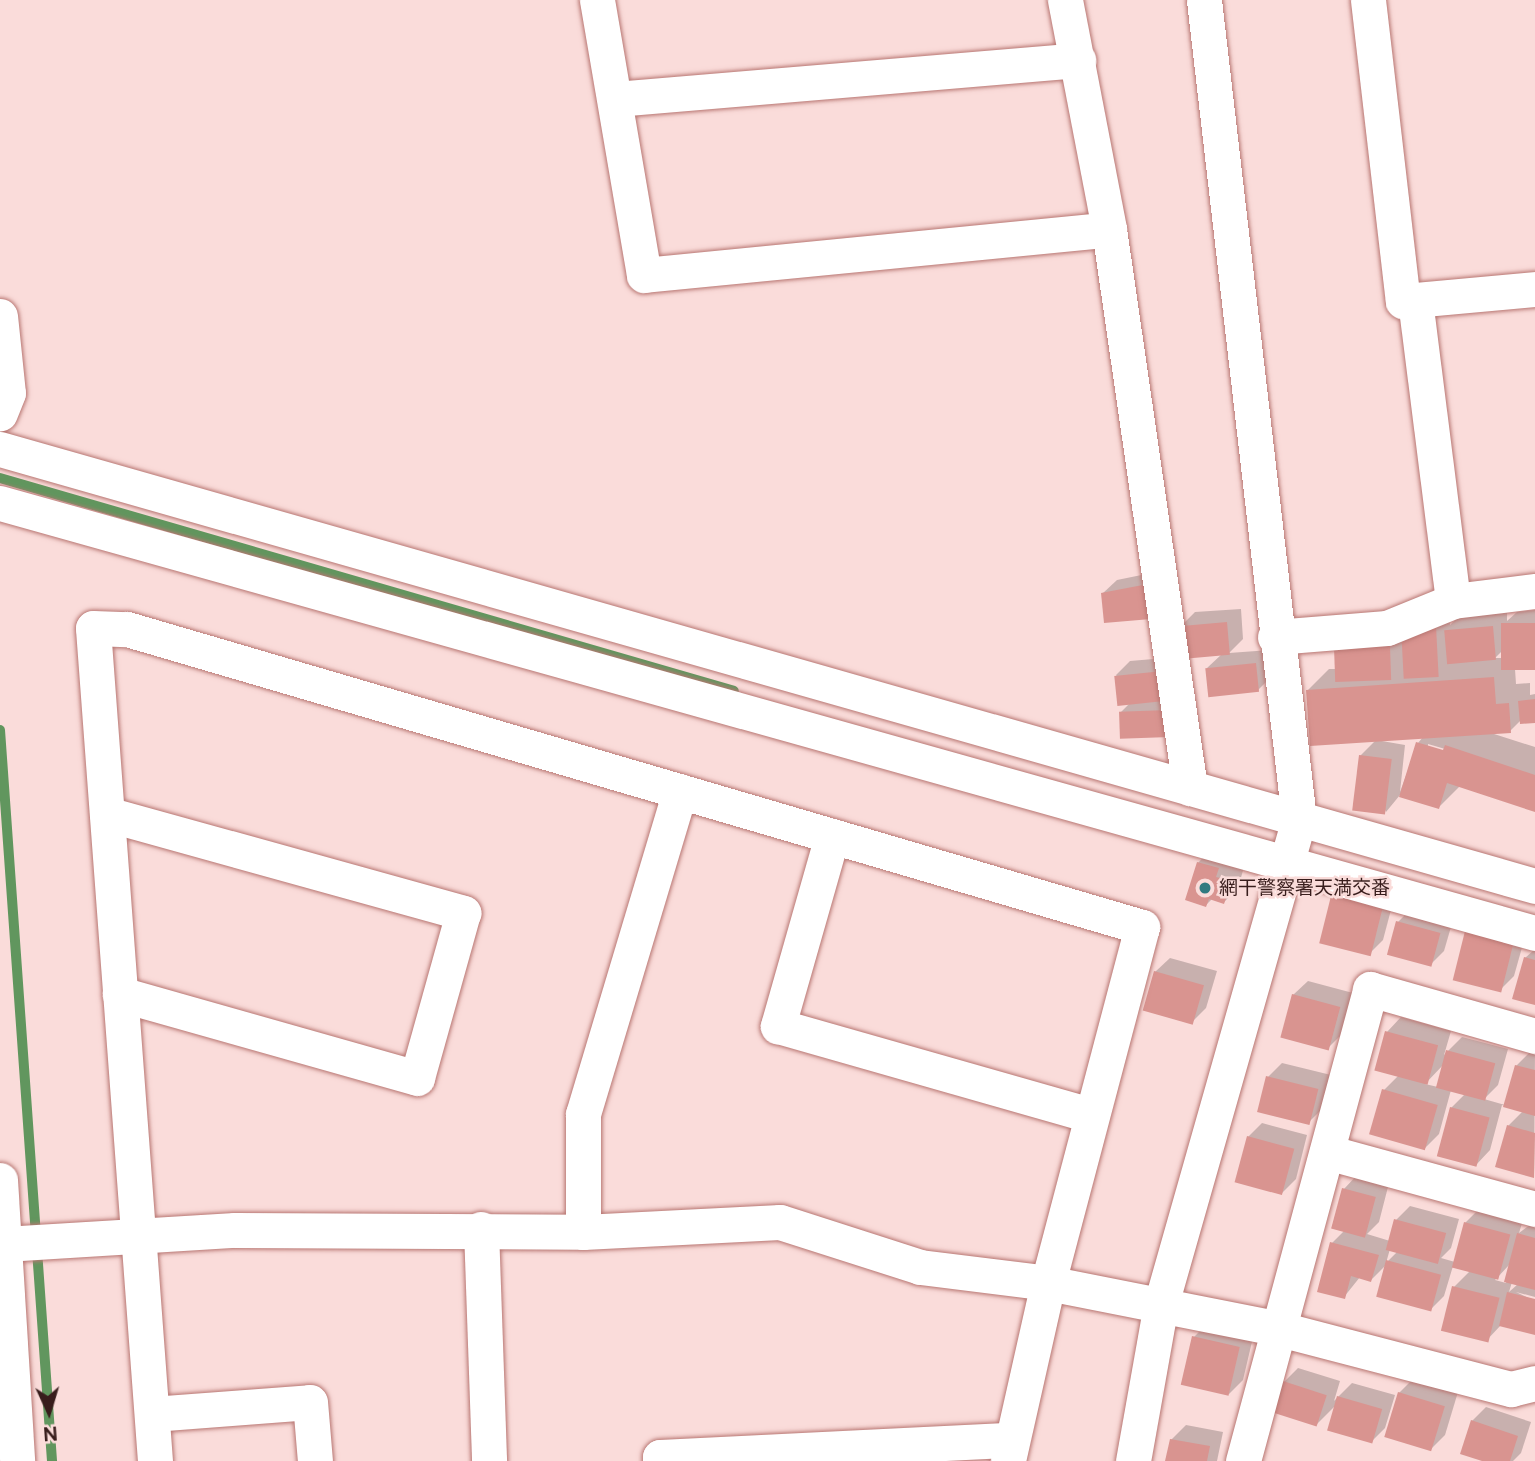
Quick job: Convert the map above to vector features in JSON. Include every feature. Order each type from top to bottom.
[{"type":"street","points":[[597,0],[644,275],[1109,229]]},
{"type":"street","points":[[1065,0],[1109,229],[1190,788]]},
{"type":"street","points":[[1133,1461],[1161,1304],[1299,819],[1275,637],[1204,0]]},
{"type":"street","points":[[1368,0],[1403,301],[1535,289]]},
{"type":"street","points":[[615,99],[1078,60]]},
{"type":"street","points":[[1415,300],[1453,601]]},
{"type":"street","points":[[0,316],[8,393],[0,413]]},
{"type":"street","points":[[0,449],[1535,886]]},
{"type":"street","points":[[0,503],[1535,933]]},
{"type":"street","points":[[1275,637],[1387,628],[1453,601],[1535,591]]},
{"type":"street","points":[[155,1461],[93,628],[127,629],[1142,927],[1090,1115],[1010,1451],[660,1457],[660,1461]]},
{"type":"street","points":[[583,1232],[583,1114],[680,792]]},
{"type":"street","points":[[107,814],[463,914],[417,1078],[120,994]]},
{"type":"street","points":[[832,836],[778,1026],[1090,1115]]},
{"type":"street","points":[[1243,1461],[1370,989],[1535,1036]]},
{"type":"street","points":[[1327,1152],[1535,1209]]},
{"type":"street","points":[[0,1181],[18,1461]]},
{"type":"street","points":[[4,1244],[138,1239],[235,1230],[481,1229],[583,1232],[780,1222],[920,1267],[1048,1283],[1161,1304],[1280,1329],[1511,1390],[1535,1383]]},
{"type":"street","points":[[481,1229],[489,1461]]},
{"type":"street","points":[[152,1414],[310,1402],[315,1461]]},
{"type":"building","points":[[1148,584],[1151,619],[1104,623],[1101,593]]},
{"type":"building","points":[[1227,622],[1230,655],[1182,659],[1179,626]]},
{"type":"building","points":[[1501,623],[1535,623],[1535,670],[1501,670]]},
{"type":"building","points":[[1436,626],[1439,677],[1404,679],[1401,628]]},
{"type":"building","points":[[1493,626],[1496,660],[1447,664],[1444,630]]},
{"type":"building","points":[[1390,646],[1391,680],[1335,682],[1334,648]]},
{"type":"building","points":[[1256,663],[1259,692],[1208,697],[1205,668]]},
{"type":"building","points":[[1163,671],[1166,701],[1117,706],[1114,676]]},
{"type":"building","points":[[1494,677],[1496,704],[1509,703],[1511,733],[1310,746],[1306,690]]},
{"type":"building","points":[[1535,699],[1535,723],[1520,724],[1518,701]]},
{"type":"building","points":[[1169,710],[1170,737],[1120,739],[1119,712]]},
{"type":"building","points":[[1416,742],[1443,750],[1445,745],[1535,775],[1535,812],[1447,783],[1439,809],[1399,797]]},
{"type":"building","points":[[1359,755],[1392,759],[1385,815],[1352,811]]},
{"type":"building","points":[[1197,862],[1219,868],[1216,877],[1232,881],[1224,904],[1209,899],[1206,907],[1185,900]]},
{"type":"building","points":[[1333,888],[1384,901],[1371,956],[1319,943]]},
{"type":"building","points":[[1396,921],[1440,933],[1431,967],[1387,955]]},
{"type":"building","points":[[1466,927],[1515,939],[1501,992],[1453,980]]},
{"type":"building","points":[[1524,957],[1535,960],[1535,1005],[1512,999]]},
{"type":"building","points":[[1154,971],[1204,985],[1193,1025],[1143,1010]]},
{"type":"building","points":[[1292,994],[1340,1007],[1329,1050],[1280,1037]]},
{"type":"building","points":[[1385,1031],[1438,1045],[1428,1085],[1374,1071]]},
{"type":"building","points":[[1446,1050],[1495,1063],[1485,1101],[1436,1088]]},
{"type":"building","points":[[1515,1065],[1535,1070],[1535,1116],[1503,1107]]},
{"type":"building","points":[[1266,1076],[1318,1089],[1309,1125],[1257,1112]]},
{"type":"building","points":[[1382,1089],[1438,1105],[1425,1150],[1369,1134]]},
{"type":"building","points":[[1450,1107],[1490,1118],[1476,1167],[1437,1156]]},
{"type":"building","points":[[1507,1125],[1535,1133],[1534,1178],[1495,1167]]},
{"type":"building","points":[[1247,1136],[1294,1149],[1282,1195],[1235,1182]]},
{"type":"building","points":[[1342,1188],[1376,1197],[1365,1238],[1331,1229]]},
{"type":"building","points":[[1394,1219],[1446,1233],[1438,1264],[1386,1250]]},
{"type":"building","points":[[1464,1222],[1510,1234],[1498,1280],[1452,1267]]},
{"type":"building","points":[[1517,1233],[1535,1238],[1535,1290],[1504,1282]]},
{"type":"building","points":[[1330,1242],[1379,1255],[1371,1282],[1351,1276],[1345,1299],[1317,1292]]},
{"type":"building","points":[[1386,1260],[1441,1275],[1431,1311],[1376,1297]]},
{"type":"building","points":[[1452,1286],[1500,1298],[1488,1342],[1441,1331]]},
{"type":"building","points":[[1507,1292],[1535,1299],[1535,1335],[1499,1326]]},
{"type":"building","points":[[1192,1336],[1240,1347],[1228,1396],[1181,1385]]},
{"type":"building","points":[[1283,1381],[1327,1395],[1317,1427],[1273,1412]]},
{"type":"building","points":[[1398,1392],[1445,1406],[1431,1451],[1384,1437]]},
{"type":"building","points":[[1337,1396],[1382,1409],[1372,1444],[1327,1431]]},
{"type":"building","points":[[1471,1420],[1518,1436],[1510,1461],[1482,1461],[1460,1454]]},
{"type":"building","points":[[1170,1439],[1210,1446],[1207,1461],[1165,1461]]},
{"type":"waterway","points":[[0,478],[734,691]]},
{"type":"waterway","points":[[0,730],[52,1461]]},
{"type":"place","name":"網干警察署天満交番","points":[[1205,888]]}]
